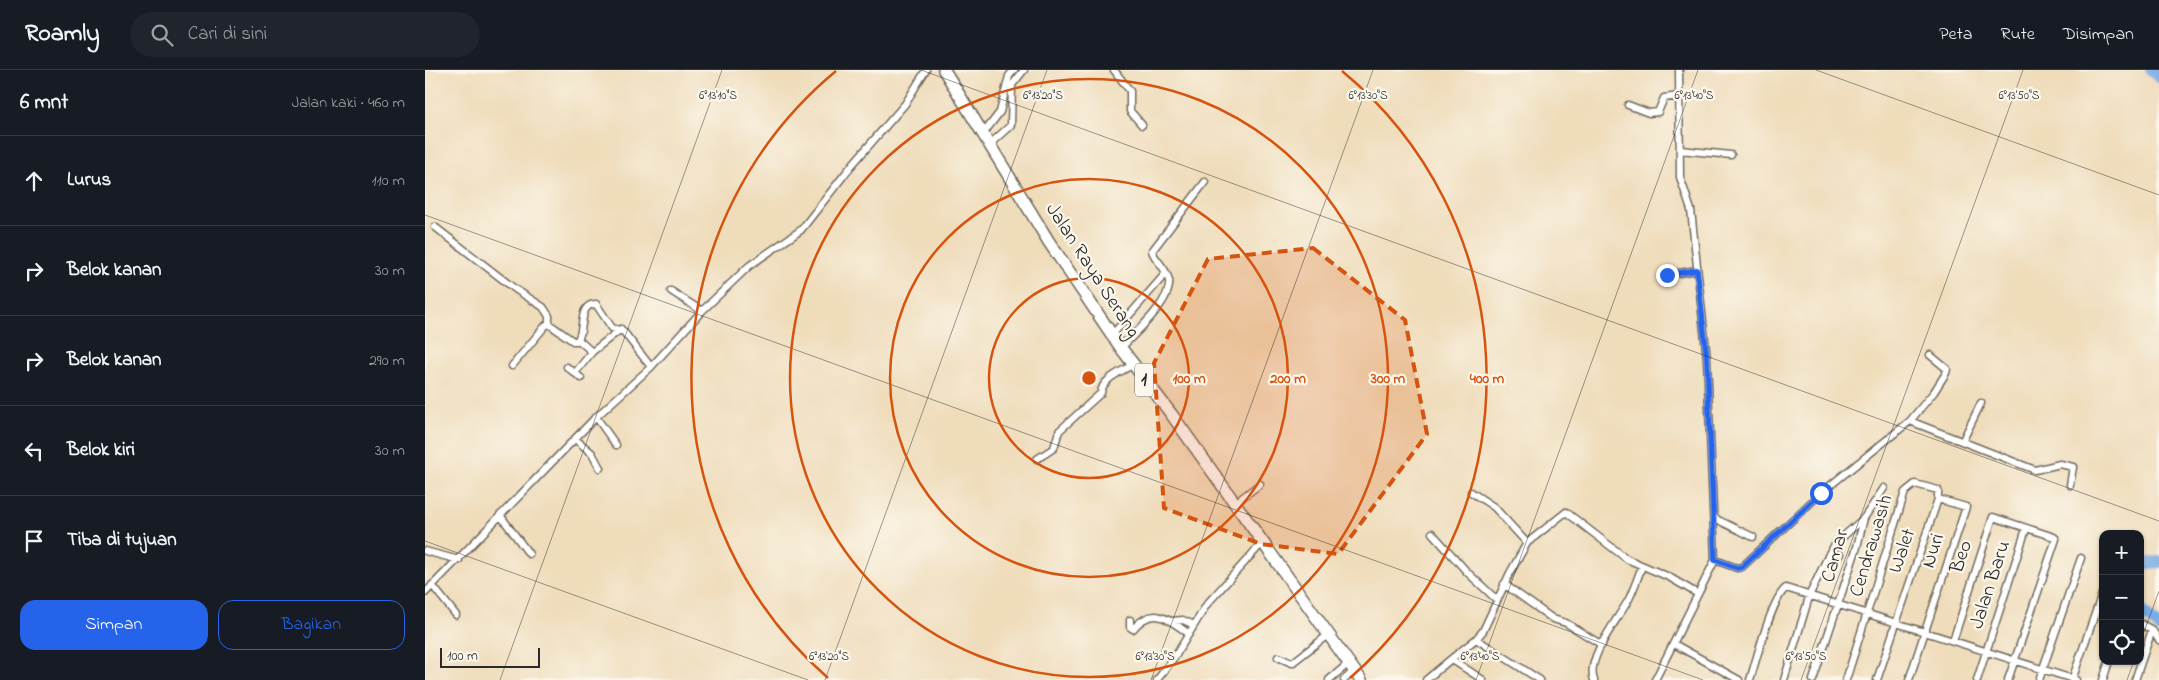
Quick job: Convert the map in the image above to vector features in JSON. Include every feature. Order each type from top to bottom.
[{"type":"highway","name":"Jalan Raya Serang","points":[[944,70],[1049,242],[1132,365],[1171,414],[1355,671]]},
{"type":"street","points":[[425,592],[459,560],[596,417],[651,367],[702,311],[749,266],[801,230],[852,165],[905,104],[926,70]]},
{"type":"street","points":[[983,134],[1000,112],[1009,76],[1014,70]]},
{"type":"street","points":[[990,144],[1011,125],[1013,85],[1024,70]]},
{"type":"street","points":[[1114,70],[1130,91],[1130,110],[1142,125]]},
{"type":"street","points":[[1655,680],[1715,560],[1707,359],[1691,210],[1680,177],[1679,70]]},
{"type":"street","points":[[1628,105],[1653,114],[1658,112],[1664,98],[1679,96]]},
{"type":"street","points":[[1679,150],[1731,155]]},
{"type":"street","points":[[1121,348],[1166,298],[1169,282],[1167,273],[1153,254],[1154,248],[1205,182]]},
{"type":"street","points":[[435,227],[515,289],[543,306],[549,316],[549,324]]},
{"type":"street","points":[[1667,275],[1697,270]]},
{"type":"street","points":[[1112,335],[1167,273]]},
{"type":"street","points":[[671,291],[702,311]]},
{"type":"street","points":[[549,324],[573,341],[577,341],[581,336],[585,307],[597,304],[612,328],[621,329],[651,367]]},
{"type":"street","points":[[511,366],[546,325],[549,324]]},
{"type":"street","points":[[575,373],[592,352],[621,329]]},
{"type":"street","points":[[581,342],[592,352]]},
{"type":"street","points":[[1715,560],[1737,568],[1742,567],[1821,493],[1910,420],[1934,392],[1947,373],[1947,369],[1930,355]]},
{"type":"street","points":[[1037,459],[1054,448],[1059,431],[1101,393],[1101,387],[1105,382],[1132,365]]},
{"type":"street","points":[[567,367],[581,378]]},
{"type":"street","points":[[1963,440],[1981,403]]},
{"type":"street","points":[[596,417],[616,445]]},
{"type":"street","points":[[1910,420],[2035,470],[2059,464],[2073,467],[2070,485]]},
{"type":"street","points":[[575,439],[592,453],[600,468]]},
{"type":"street","points":[[1235,504],[1260,484]]},
{"type":"street","name":"Cendrawasih","points":[[1846,680],[1907,489],[1915,484],[1938,490]]},
{"type":"street","points":[[1784,680],[1810,594],[1829,552],[1837,542],[1864,518],[1884,488]]},
{"type":"street","name":"Walet","points":[[1877,680],[1938,499],[1938,490]]},
{"type":"street","points":[[1471,492],[1493,507],[1527,542]]},
{"type":"street","name":"Nuri","points":[[1925,632],[1966,507],[1938,499]]},
{"type":"street","points":[[1426,680],[1476,639],[1488,623],[1504,584],[1527,542],[1566,512],[1613,550],[1641,566],[1669,577],[1698,594]]},
{"type":"street","points":[[500,516],[529,554]]},
{"type":"street","points":[[1714,518],[1753,537]]},
{"type":"street","name":"Camar","points":[[1813,680],[1857,547],[1864,518]]},
{"type":"street","name":"Beo","points":[[1953,641],[1992,518],[2026,529]]},
{"type":"street","points":[[2008,680],[2056,539],[2026,529]]},
{"type":"street","name":"Jalan Baru","points":[[1977,680],[2026,529]]},
{"type":"street","points":[[1432,533],[1467,572],[1497,600]]},
{"type":"street","points":[[1157,680],[1207,604],[1263,542]]},
{"type":"street","points":[[425,551],[459,560]]},
{"type":"street","points":[[1829,552],[1840,555]]},
{"type":"street","points":[[2039,680],[2081,558]]},
{"type":"street","points":[[1594,680],[1592,675],[1594,661],[1629,600],[1641,566]]},
{"type":"street","points":[[1504,584],[1553,619],[1566,623],[1602,645]]},
{"type":"street","points":[[432,585],[456,615]]},
{"type":"street","points":[[1750,680],[1781,592],[1786,588],[1839,603],[2073,680],[2099,603]]},
{"type":"street","points":[[1130,620],[1133,629],[1140,621],[1151,616],[1171,621],[1183,620],[1194,625]]},
{"type":"street","points":[[1171,621],[1189,634]]},
{"type":"street","points":[[2144,626],[2152,630],[2159,640]]},
{"type":"street","points":[[2135,680],[2152,630]]},
{"type":"street","points":[[1909,680],[1925,632]]},
{"type":"street","points":[[1278,657],[1292,662],[1329,634]]},
{"type":"street","points":[[1476,639],[1540,680]]},
{"type":"street","points":[[1674,644],[1739,680]]},
{"type":"street","points":[[1451,659],[1483,680]]},
{"type":"street","points":[[2103,680],[2108,665]]},
{"type":"street","points":[[1329,680],[1355,671]]},
{"type":"street","points":[[1344,680],[1355,671]]},
{"type":"highlighted area","points":[[1313,248],[1405,320],[1427,434],[1338,554],[1261,544],[1164,508],[1154,363],[1208,259]]},
{"type":"waterway","points":[[2151,70],[2159,77]]},
{"type":"waterway","points":[[2144,564],[2159,562]]},
{"type":"waterway","points":[[2144,614],[2159,627]]},
{"type":"route","points":[[1667,275],[1697,270],[1707,359],[1715,560],[1732,567],[1742,567],[1821,493]]}]
